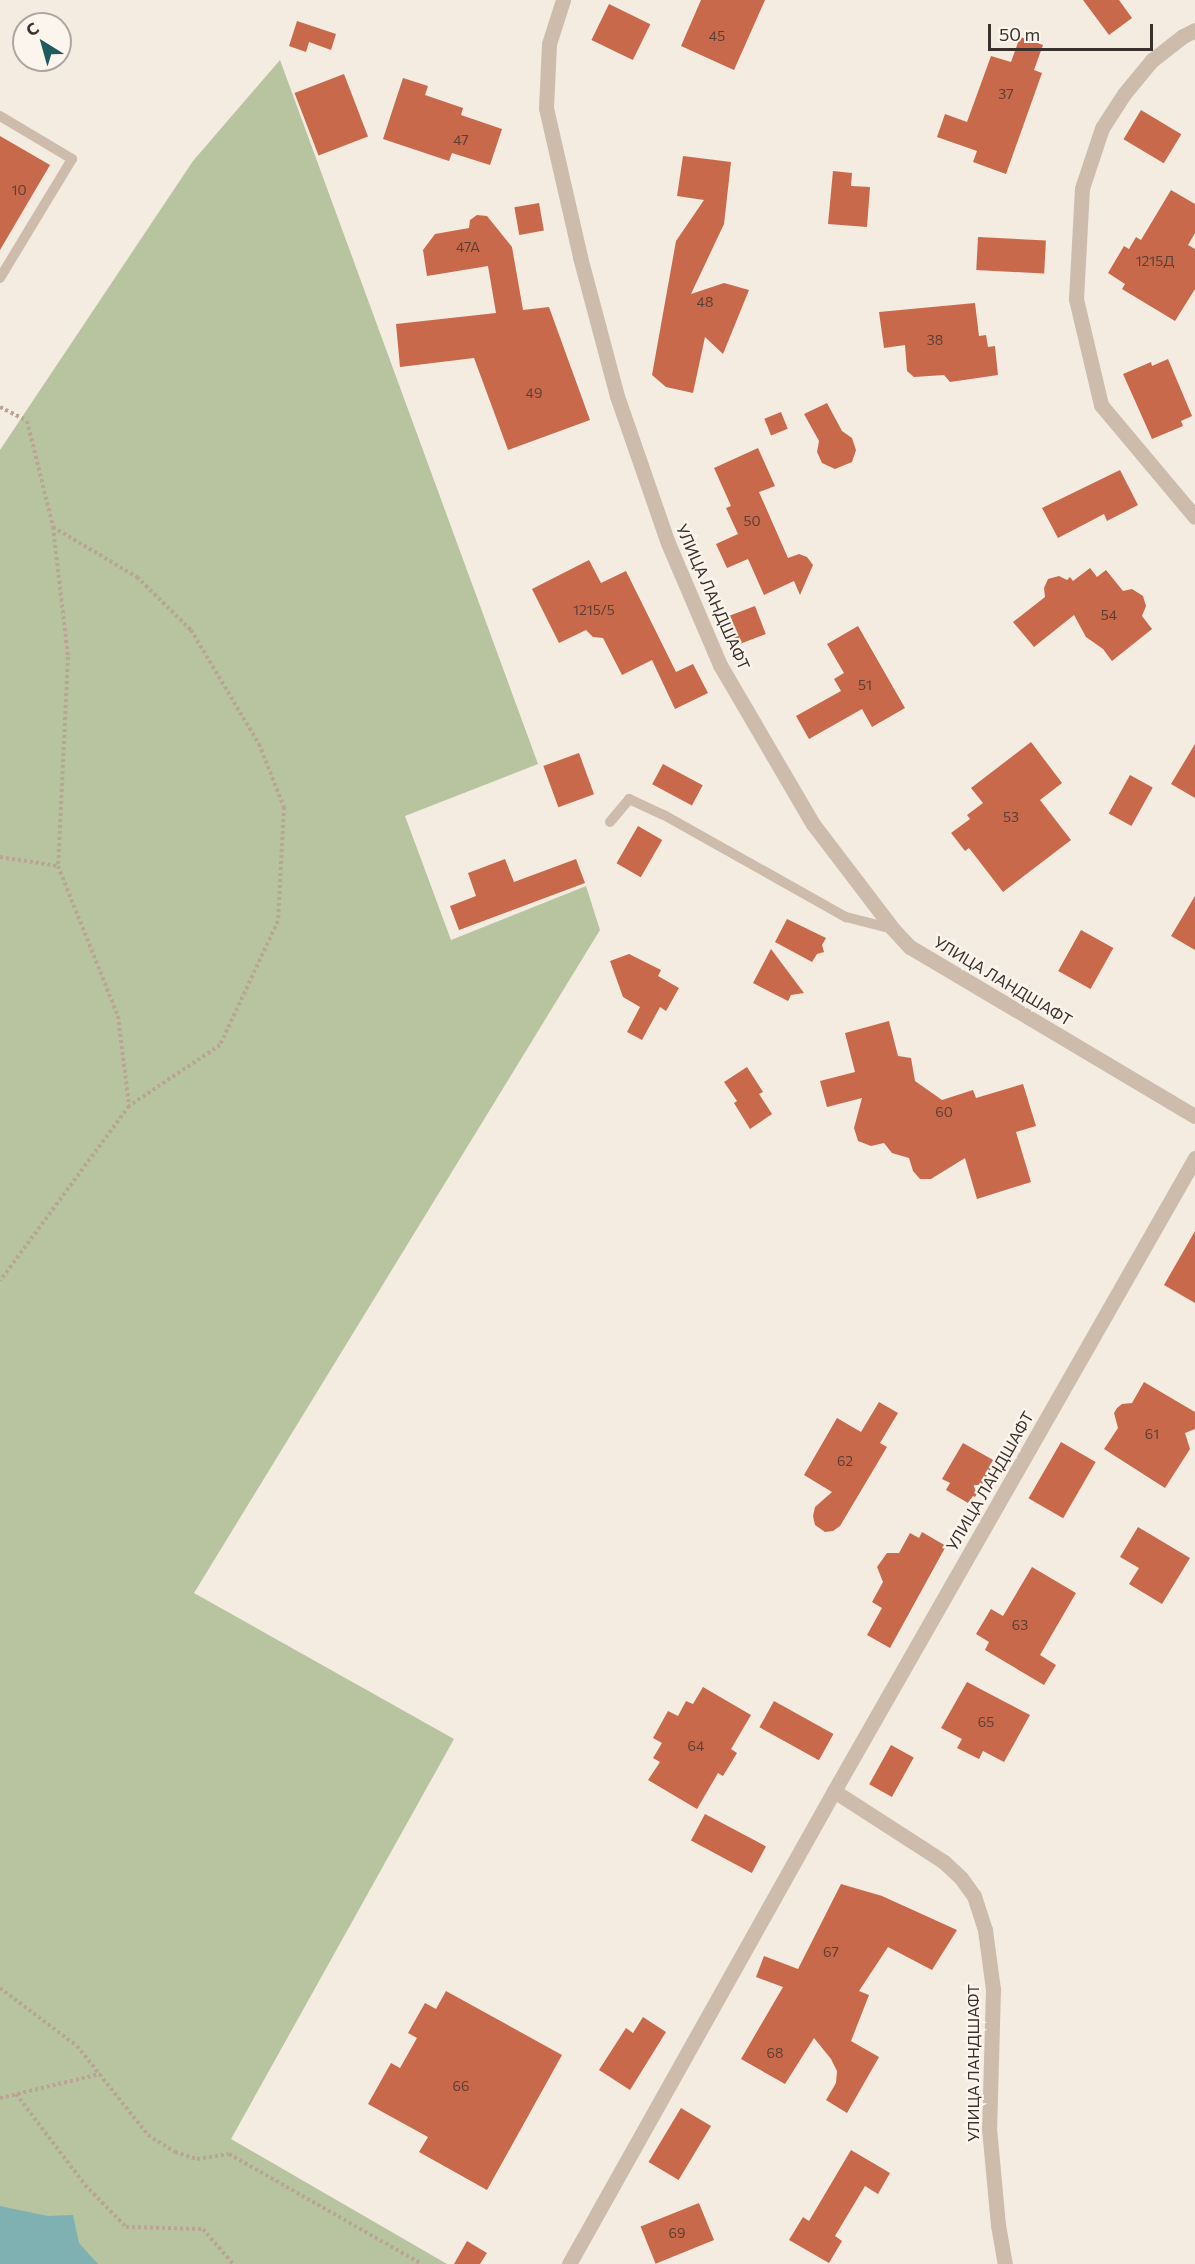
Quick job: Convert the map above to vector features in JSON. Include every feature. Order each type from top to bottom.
[{"type":"street","name":"УЛИЦА ЛАНДШАФТ","points":[[563,0],[549,44],[546,108],[580,257],[617,396],[664,532],[720,665],[813,824],[893,929],[910,947],[1195,1116]]},
{"type":"street","points":[[1195,30],[1183,36],[1152,60],[1124,94],[1102,128],[1082,188],[1076,299],[1101,405],[1195,517]]},
{"type":"street","name":"УЛИЦА ЛАНДШАФТ","points":[[569,2264],[834,1791],[1195,1158]]},
{"type":"street","name":"УЛИЦА ЛАНДШАФТ","points":[[834,1791],[944,1862],[961,1878],[974,1896],[985,1930],[993,1989],[989,2128],[998,2225],[1005,2264]]},
{"type":"lane","points":[[0,116],[72,159],[0,278]]},
{"type":"lane","points":[[610,822],[628,799],[664,815],[846,917],[893,929]]},
{"type":"path","points":[[0,407],[27,421],[53,527],[68,657],[58,866],[118,1016],[129,1106]]},
{"type":"path","points":[[0,1281],[129,1106],[220,1045],[278,921],[284,807],[259,744],[191,630],[137,577],[53,527]]},
{"type":"path","points":[[0,857],[58,866]]},
{"type":"path","points":[[0,1988],[77,2046],[148,2135],[175,2152],[197,2159],[229,2154],[422,2264]]},
{"type":"path","points":[[0,2098],[100,2074]]},
{"type":"path","points":[[16,2094],[85,2185],[126,2227],[203,2229],[233,2264]]},
{"type":"green space","points":[[280,60],[538,764],[405,816],[451,940],[586,886],[600,930],[194,1593],[454,1739],[231,2139],[447,2264],[0,2264],[0,450],[193,161]]},
{"type":"water","points":[[0,2206],[48,2216],[73,2215],[79,2243],[98,2264],[0,2264]]},
{"type":"building","points":[[701,0],[765,0],[734,70],[681,46]]},
{"type":"building","points":[[1083,0],[1119,0],[1132,18],[1109,35]]},
{"type":"building","points":[[609,4],[650,24],[633,60],[591,40]]},
{"type":"building","points":[[297,21],[336,34],[331,50],[309,42],[306,52],[289,46]]},
{"type":"building","points":[[1020,37],[1043,45],[1034,70],[1042,73],[1006,174],[973,162],[977,151],[937,137],[945,114],[967,122],[991,56],[1011,62]]},
{"type":"building","points":[[344,74],[368,137],[319,156],[295,93]]},
{"type":"building","points":[[403,78],[428,86],[425,95],[463,108],[461,115],[502,129],[490,165],[452,153],[449,161],[383,139]]},
{"type":"building","points":[[1141,110],[1181,134],[1164,163],[1123,139]]},
{"type":"building","points":[[0,136],[50,165],[0,250]]},
{"type":"building","points":[[683,156],[731,162],[724,224],[691,294],[724,283],[749,290],[723,354],[705,337],[693,393],[666,387],[652,375],[676,241],[704,200],[677,196]]},
{"type":"building","points":[[833,171],[852,173],[851,186],[870,187],[867,227],[828,224]]},
{"type":"building","points":[[1171,190],[1195,204],[1195,233],[1188,245],[1195,249],[1195,289],[1175,321],[1122,289],[1125,284],[1108,273],[1124,246],[1129,249],[1136,237],[1141,240]]},
{"type":"building","points":[[539,203],[544,231],[519,235],[514,207]]},
{"type":"building","points":[[477,215],[487,216],[512,247],[523,310],[549,307],[590,420],[508,450],[474,358],[400,367],[396,324],[496,313],[488,266],[427,276],[423,250],[435,234],[469,228],[470,220]]},
{"type":"building","points":[[978,237],[1046,241],[1044,274],[976,270]]},
{"type":"building","points":[[975,303],[979,336],[986,335],[988,347],[995,346],[998,375],[950,382],[944,375],[914,377],[907,371],[905,345],[884,348],[879,312]]},
{"type":"building","points":[[1168,359],[1192,416],[1181,421],[1183,426],[1152,439],[1123,374],[1151,362],[1152,366]]},
{"type":"building","points":[[827,403],[842,431],[852,438],[856,450],[852,462],[835,469],[822,463],[817,452],[819,441],[804,414]]},
{"type":"building","points":[[781,412],[788,429],[771,435],[764,419]]},
{"type":"building","points":[[758,448],[775,486],[759,492],[788,558],[799,554],[807,557],[813,565],[800,595],[794,581],[764,595],[748,559],[727,568],[716,544],[738,534],[726,508],[731,506],[714,468]]},
{"type":"building","points":[[1120,470],[1138,505],[1107,521],[1104,514],[1058,538],[1042,508]]},
{"type":"building","points":[[589,560],[601,583],[626,571],[676,672],[693,664],[708,693],[675,709],[652,660],[622,675],[603,638],[593,637],[586,630],[559,643],[532,589]]},
{"type":"building","points":[[1090,568],[1097,577],[1106,570],[1123,591],[1132,589],[1143,596],[1146,606],[1142,616],[1152,629],[1112,661],[1103,649],[1086,637],[1074,615],[1034,647],[1013,622],[1045,597],[1044,588],[1048,579],[1059,576],[1067,580],[1070,577],[1073,581]]},
{"type":"building","points":[[755,606],[766,634],[735,646],[724,618]]},
{"type":"building","points":[[858,626],[905,708],[872,727],[862,709],[809,739],[796,716],[841,691],[834,679],[844,673],[827,644]]},
{"type":"building","points":[[1031,742],[1062,783],[1040,800],[1071,840],[1003,892],[969,848],[965,851],[951,833],[970,819],[967,815],[983,803],[971,788]]},
{"type":"building","points":[[1195,744],[1195,798],[1171,784]]},
{"type":"building","points":[[579,753],[594,794],[558,807],[543,766]]},
{"type":"building","points":[[663,764],[703,785],[692,805],[652,784]]},
{"type":"building","points":[[1130,775],[1153,788],[1131,826],[1109,813]]},
{"type":"building","points":[[638,826],[662,840],[641,877],[616,863]]},
{"type":"building","points":[[505,859],[514,882],[576,859],[585,883],[459,930],[450,906],[476,896],[468,873]]},
{"type":"building","points":[[1195,896],[1195,950],[1171,936]]},
{"type":"building","points":[[787,919],[826,938],[822,945],[824,952],[817,954],[812,962],[775,942]]},
{"type":"building","points":[[1081,930],[1113,948],[1091,989],[1058,971]]},
{"type":"building","points":[[771,949],[804,993],[791,995],[788,1001],[753,983]]},
{"type":"building","points":[[629,954],[661,970],[658,976],[679,988],[666,1011],[660,1007],[642,1040],[627,1032],[640,1007],[623,997],[610,961]]},
{"type":"building","points":[[889,1021],[898,1056],[911,1058],[915,1081],[942,1100],[973,1090],[976,1098],[1023,1084],[1036,1126],[1016,1132],[1031,1182],[977,1199],[965,1158],[931,1179],[920,1179],[913,1171],[909,1158],[892,1153],[884,1143],[871,1146],[858,1141],[854,1128],[862,1098],[827,1107],[820,1081],[855,1072],[845,1033]]},
{"type":"building","points":[[747,1067],[763,1092],[759,1094],[772,1114],[750,1129],[734,1103],[737,1101],[724,1082]]},
{"type":"building","points":[[1195,1231],[1195,1303],[1164,1285]]},
{"type":"building","points":[[1144,1382],[1195,1412],[1195,1429],[1185,1433],[1190,1449],[1165,1488],[1104,1449],[1118,1428],[1114,1413],[1122,1404],[1132,1403]]},
{"type":"building","points":[[879,1402],[898,1413],[880,1443],[887,1447],[840,1526],[833,1531],[825,1532],[815,1525],[813,1516],[815,1507],[832,1492],[804,1475],[837,1418],[861,1432]]},
{"type":"building","points":[[1061,1442],[1096,1462],[1063,1518],[1028,1498]]},
{"type":"building","points":[[963,1443],[995,1461],[975,1497],[973,1496],[968,1503],[946,1490],[950,1483],[942,1479]]},
{"type":"building","points":[[1138,1527],[1190,1558],[1162,1604],[1129,1584],[1139,1568],[1120,1557]]},
{"type":"building","points":[[922,1532],[946,1546],[890,1648],[867,1635],[882,1608],[872,1602],[883,1582],[877,1567],[887,1553],[899,1553],[910,1533],[919,1538]]},
{"type":"building","points":[[1032,1567],[1076,1593],[1040,1655],[1056,1665],[1044,1685],[985,1650],[989,1642],[976,1634],[991,1609],[1003,1616]]},
{"type":"building","points":[[967,1682],[1030,1715],[1004,1762],[983,1751],[979,1759],[957,1748],[962,1739],[941,1728]]},
{"type":"building","points":[[703,1687],[751,1715],[731,1749],[737,1753],[723,1776],[718,1773],[697,1809],[648,1780],[660,1762],[653,1758],[662,1743],[653,1738],[668,1711],[678,1716],[686,1701],[693,1704]]},
{"type":"building","points":[[774,1701],[833,1734],[819,1760],[759,1727]]},
{"type":"building","points":[[891,1745],[914,1758],[892,1797],[869,1784]]},
{"type":"building","points":[[705,1814],[766,1846],[752,1873],[691,1840]]},
{"type":"building","points":[[841,1884],[882,1896],[957,1930],[932,1970],[888,1947],[859,1991],[869,1995],[851,2041],[879,2057],[847,2113],[826,2100],[836,2083],[837,2071],[831,2059],[814,2038],[785,2084],[741,2059],[783,1987],[756,1977],[764,1956],[798,1969]]},
{"type":"building","points":[[446,1991],[562,2055],[487,2190],[419,2152],[428,2137],[368,2104],[391,2063],[400,2068],[417,2038],[408,2033],[425,2003],[436,2009]]},
{"type":"building","points":[[643,2017],[666,2032],[630,2090],[599,2070],[626,2028],[633,2033]]},
{"type":"building","points":[[681,2108],[711,2126],[679,2180],[649,2162]]},
{"type":"building","points":[[851,2150],[890,2173],[878,2194],[865,2186],[835,2236],[842,2241],[829,2263],[789,2240],[803,2217],[809,2221]]},
{"type":"building","points":[[699,2203],[714,2240],[656,2264],[641,2227]]},
{"type":"building","points":[[467,2241],[487,2253],[480,2264],[454,2264]]}]
